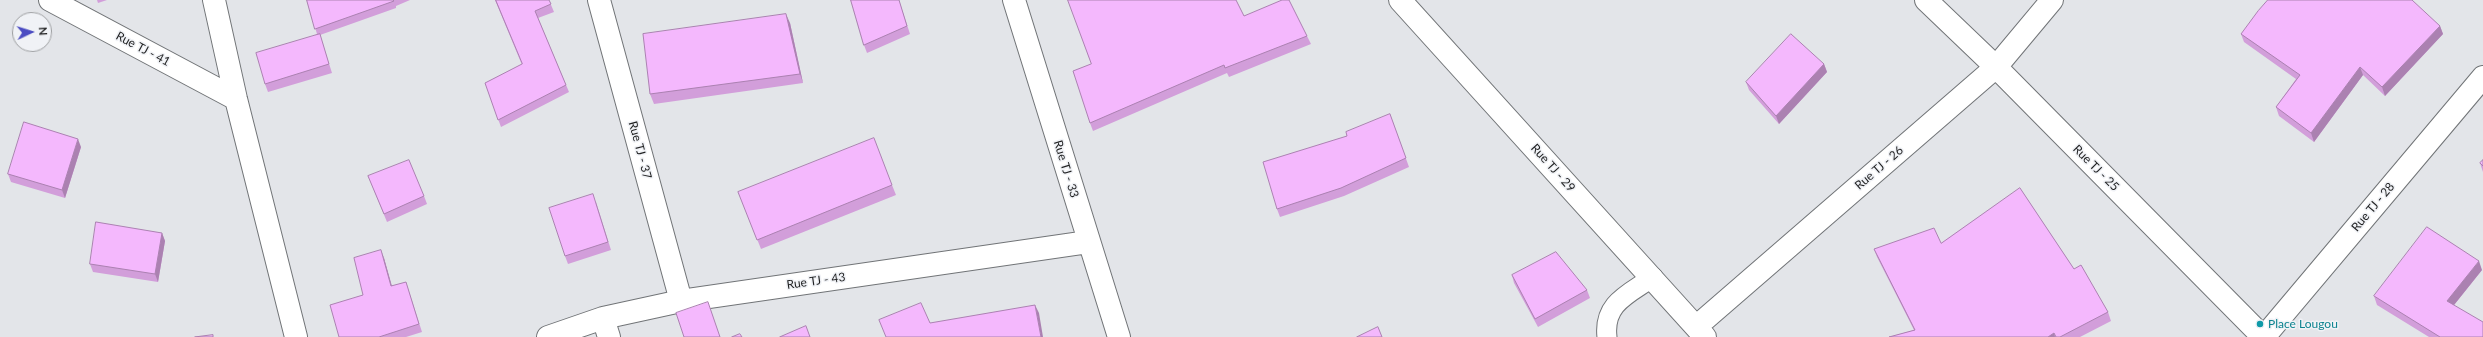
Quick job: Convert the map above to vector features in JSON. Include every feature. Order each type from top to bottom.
[{"type":"street","name":"Rue TJ - 41","points":[[50,0],[236,99]]},
{"type":"street","points":[[214,0],[236,99],[296,337]]},
{"type":"street","name":"Rue TJ - 37","points":[[599,0],[680,301]]},
{"type":"street","name":"Rue TJ - 33","points":[[1014,0],[1088,242],[1119,337]]},
{"type":"street","name":"Rue TJ - 29","points":[[1400,0],[1701,331]]},
{"type":"street","name":"Rue TJ - 25","points":[[1926,0],[1996,67],[2263,337]]},
{"type":"street","name":"Rue TJ - 26","points":[[1701,331],[1996,67],[2052,0]]},
{"type":"street","name":"Rue TJ - 28","points":[[2263,337],[2483,77]]},
{"type":"street","name":"Rue TJ - 43","points":[[548,337],[606,328],[680,301],[1088,242]]},
{"type":"lane","points":[[1607,337],[1606,325],[1612,305],[1653,277]]},
{"type":"building","points":[[307,0],[393,0],[394,1],[315,29]]},
{"type":"building","points":[[496,0],[549,0],[551,4],[535,11],[566,85],[498,120],[485,83],[522,64]]},
{"type":"building","points":[[851,0],[899,0],[907,26],[864,45]]},
{"type":"building","points":[[1068,0],[1236,0],[1244,16],[1282,0],[1289,0],[1307,36],[1225,68],[1224,65],[1090,123],[1073,71],[1091,64]]},
{"type":"building","points":[[2268,0],[2412,0],[2440,26],[2382,87],[2360,67],[2311,133],[2276,107],[2300,75],[2241,34]]},
{"type":"building","points":[[786,14],[800,74],[650,94],[643,34]]},
{"type":"building","points":[[320,34],[329,64],[265,84],[256,53]]},
{"type":"building","points":[[1791,34],[1824,64],[1776,116],[1746,82]]},
{"type":"building","points":[[1390,114],[1406,158],[1341,188],[1277,209],[1263,162],[1347,136],[1346,132]]},
{"type":"building","points":[[24,122],[78,139],[62,190],[8,174]]},
{"type":"building","points":[[874,138],[892,185],[757,240],[738,192]]},
{"type":"building","points":[[409,160],[424,196],[384,214],[368,176]]},
{"type":"building","points":[[2020,188],[2074,269],[2081,265],[2108,312],[2060,337],[2056,337],[2054,333],[2048,337],[1889,337],[1915,330],[1874,249],[1934,228],[1941,243]]},
{"type":"building","points":[[593,194],[608,242],[565,256],[549,208]]},
{"type":"building","points":[[96,222],[162,233],[155,274],[90,264]]},
{"type":"building","points":[[2427,227],[2479,261],[2447,301],[2483,322],[2483,337],[2440,337],[2374,296]]},
{"type":"building","points":[[381,250],[391,286],[406,282],[419,324],[379,337],[339,337],[330,305],[363,295],[354,258]]},
{"type":"building","points":[[1556,252],[1587,290],[1535,319],[1512,275]]},
{"type":"building","points":[[708,302],[720,337],[684,337],[676,313]]},
{"type":"building","points":[[921,303],[930,323],[1035,305],[1041,337],[886,337],[879,320]]},
{"type":"building","points":[[806,326],[810,337],[780,337]]},
{"type":"building","points":[[1378,327],[1382,337],[1357,337]]},
{"type":"building","points":[[740,334],[742,337],[732,337]]},
{"type":"building","points":[[213,335],[213,337],[195,337]]},
{"type":"place","name":"Place Lougou","points":[[2260,324]]}]
